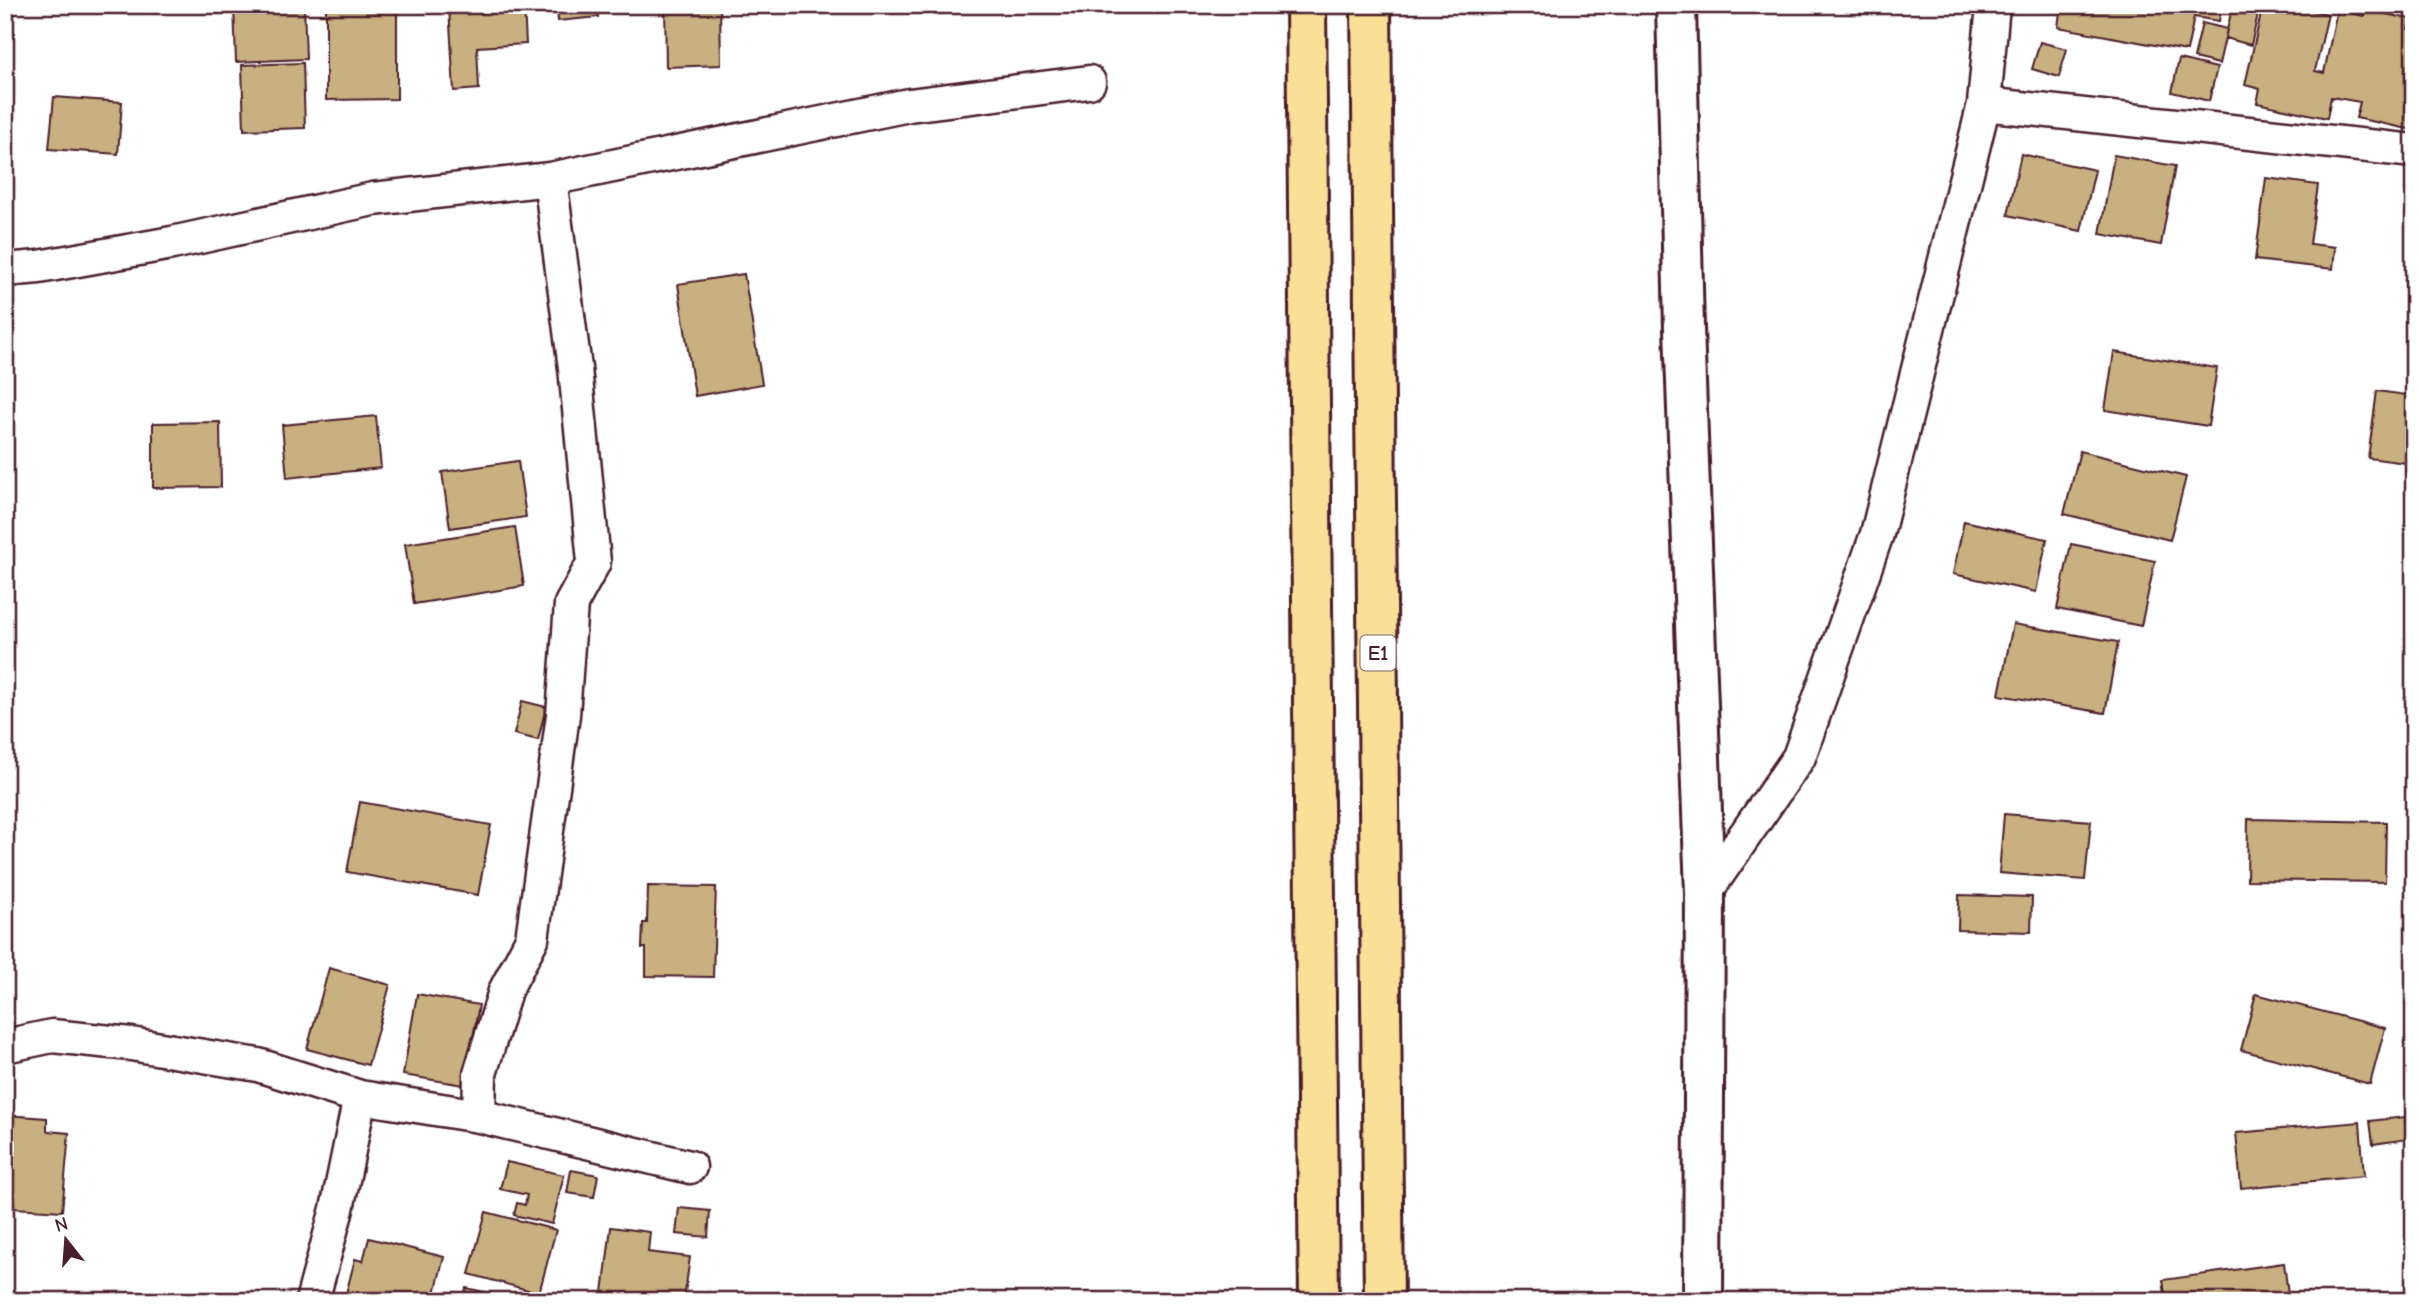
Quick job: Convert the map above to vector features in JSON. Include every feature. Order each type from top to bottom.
[{"type":"highway","points":[[1306,5],[1320,1301]]},
{"type":"highway","name":"E1","points":[[1371,5],[1384,1301]]},
{"type":"street","points":[[1676,5],[1705,893],[1703,1301]]},
{"type":"street","points":[[1705,893],[1799,757],[1877,534],[1984,104],[1993,5]]},
{"type":"street","points":[[5,270],[39,267],[172,243],[373,200],[550,179],[909,105],[1089,82]]},
{"type":"street","points":[[1984,104],[2414,151]]},
{"type":"street","points":[[479,1116],[480,1074],[505,991],[532,939],[563,715],[571,604],[594,562],[575,368],[550,179]]},
{"type":"street","points":[[5,1046],[52,1036],[131,1044],[258,1065],[360,1097],[479,1116],[690,1167]]},
{"type":"street","points":[[312,1301],[337,1209],[360,1097]]},
{"type":"building","points":[[234,5],[304,5],[306,59],[236,62]]},
{"type":"building","points":[[326,5],[397,5],[397,99],[326,100]]},
{"type":"building","points":[[524,5],[526,44],[477,47],[479,89],[454,91],[449,7]]},
{"type":"building","points":[[548,5],[597,5],[598,17],[558,21],[557,8],[549,9]]},
{"type":"building","points":[[665,5],[720,5],[721,65],[666,67]]},
{"type":"building","points":[[2051,5],[2222,5],[2219,21],[2194,17],[2187,51],[2058,27],[2060,12],[2050,11]]},
{"type":"building","points":[[2233,5],[2260,5],[2251,45],[2225,38]]},
{"type":"building","points":[[2263,5],[2287,5],[2328,14],[2315,71],[2324,73],[2337,10],[2364,16],[2366,10],[2410,19],[2408,29],[2414,30],[2413,130],[2356,118],[2360,102],[2331,97],[2327,118],[2257,103],[2260,89],[2245,85]]},
{"type":"building","points":[[2202,23],[2227,29],[2219,64],[2194,58]]},
{"type":"building","points":[[2040,42],[2067,49],[2059,77],[2032,69]]},
{"type":"building","points":[[2179,59],[2217,68],[2209,101],[2172,92]]},
{"type":"building","points":[[303,63],[305,128],[244,130],[242,65]]},
{"type":"building","points":[[54,97],[122,102],[118,154],[49,149]]},
{"type":"building","points":[[2021,154],[2095,170],[2081,231],[2008,215]]},
{"type":"building","points":[[2114,155],[2175,166],[2161,245],[2100,234]]},
{"type":"building","points":[[2266,178],[2318,185],[2310,244],[2335,247],[2333,269],[2255,260]]},
{"type":"building","points":[[744,274],[762,384],[695,396],[678,284]]},
{"type":"building","points":[[2114,352],[2217,368],[2208,426],[2105,410]]},
{"type":"building","points":[[2377,391],[2414,396],[2414,464],[2368,458]]},
{"type":"building","points":[[376,416],[381,468],[287,478],[282,425]]},
{"type":"building","points":[[220,422],[221,487],[153,488],[153,423]]},
{"type":"building","points":[[2080,451],[2186,477],[2170,540],[2064,514]]},
{"type":"building","points":[[518,461],[526,517],[450,528],[442,472]]},
{"type":"building","points":[[1964,521],[2047,539],[2036,592],[1953,574]]},
{"type":"building","points":[[515,527],[524,586],[414,604],[405,544]]},
{"type":"building","points":[[2071,544],[2155,561],[2141,626],[2057,609]]},
{"type":"building","points":[[2013,624],[2118,642],[2105,713],[1999,695]]},
{"type":"building","points":[[522,701],[546,707],[538,740],[514,734]]},
{"type":"building","points":[[360,802],[491,825],[478,895],[347,872]]},
{"type":"building","points":[[2004,814],[2091,821],[2085,880],[1999,873]]},
{"type":"building","points":[[2248,819],[2386,822],[2385,882],[2247,880]]},
{"type":"building","points":[[648,886],[716,887],[713,977],[646,976],[646,948],[642,948],[643,923],[647,923]]},
{"type":"building","points":[[1959,895],[2032,897],[2031,932],[1958,930]]},
{"type":"building","points":[[329,968],[390,985],[368,1065],[307,1049]]},
{"type":"building","points":[[417,994],[479,1005],[464,1085],[403,1075]]},
{"type":"building","points":[[2256,994],[2385,1028],[2370,1084],[2241,1050]]},
{"type":"building","points":[[5,1115],[47,1118],[47,1131],[69,1133],[62,1211],[13,1208],[13,1211],[5,1210]]},
{"type":"building","points":[[2405,1117],[2408,1139],[2373,1144],[2370,1121]]},
{"type":"building","points":[[2360,1122],[2364,1176],[2241,1188],[2236,1133]]},
{"type":"building","points":[[507,1162],[564,1175],[552,1224],[514,1215],[517,1203],[525,1205],[527,1195],[500,1189]]},
{"type":"building","points":[[571,1170],[598,1175],[594,1197],[567,1193]]},
{"type":"building","points":[[679,1208],[710,1211],[708,1237],[676,1234]]},
{"type":"building","points":[[486,1212],[556,1230],[539,1293],[469,1274]]},
{"type":"building","points":[[611,1227],[650,1232],[648,1252],[690,1257],[684,1300],[602,1301]]},
{"type":"building","points":[[369,1238],[444,1257],[433,1301],[356,1301],[357,1296],[346,1294],[355,1259],[363,1261]]},
{"type":"building","points":[[2284,1263],[2289,1301],[2166,1301],[2163,1280]]},
{"type":"building","points":[[466,1288],[526,1301],[463,1301]]}]
